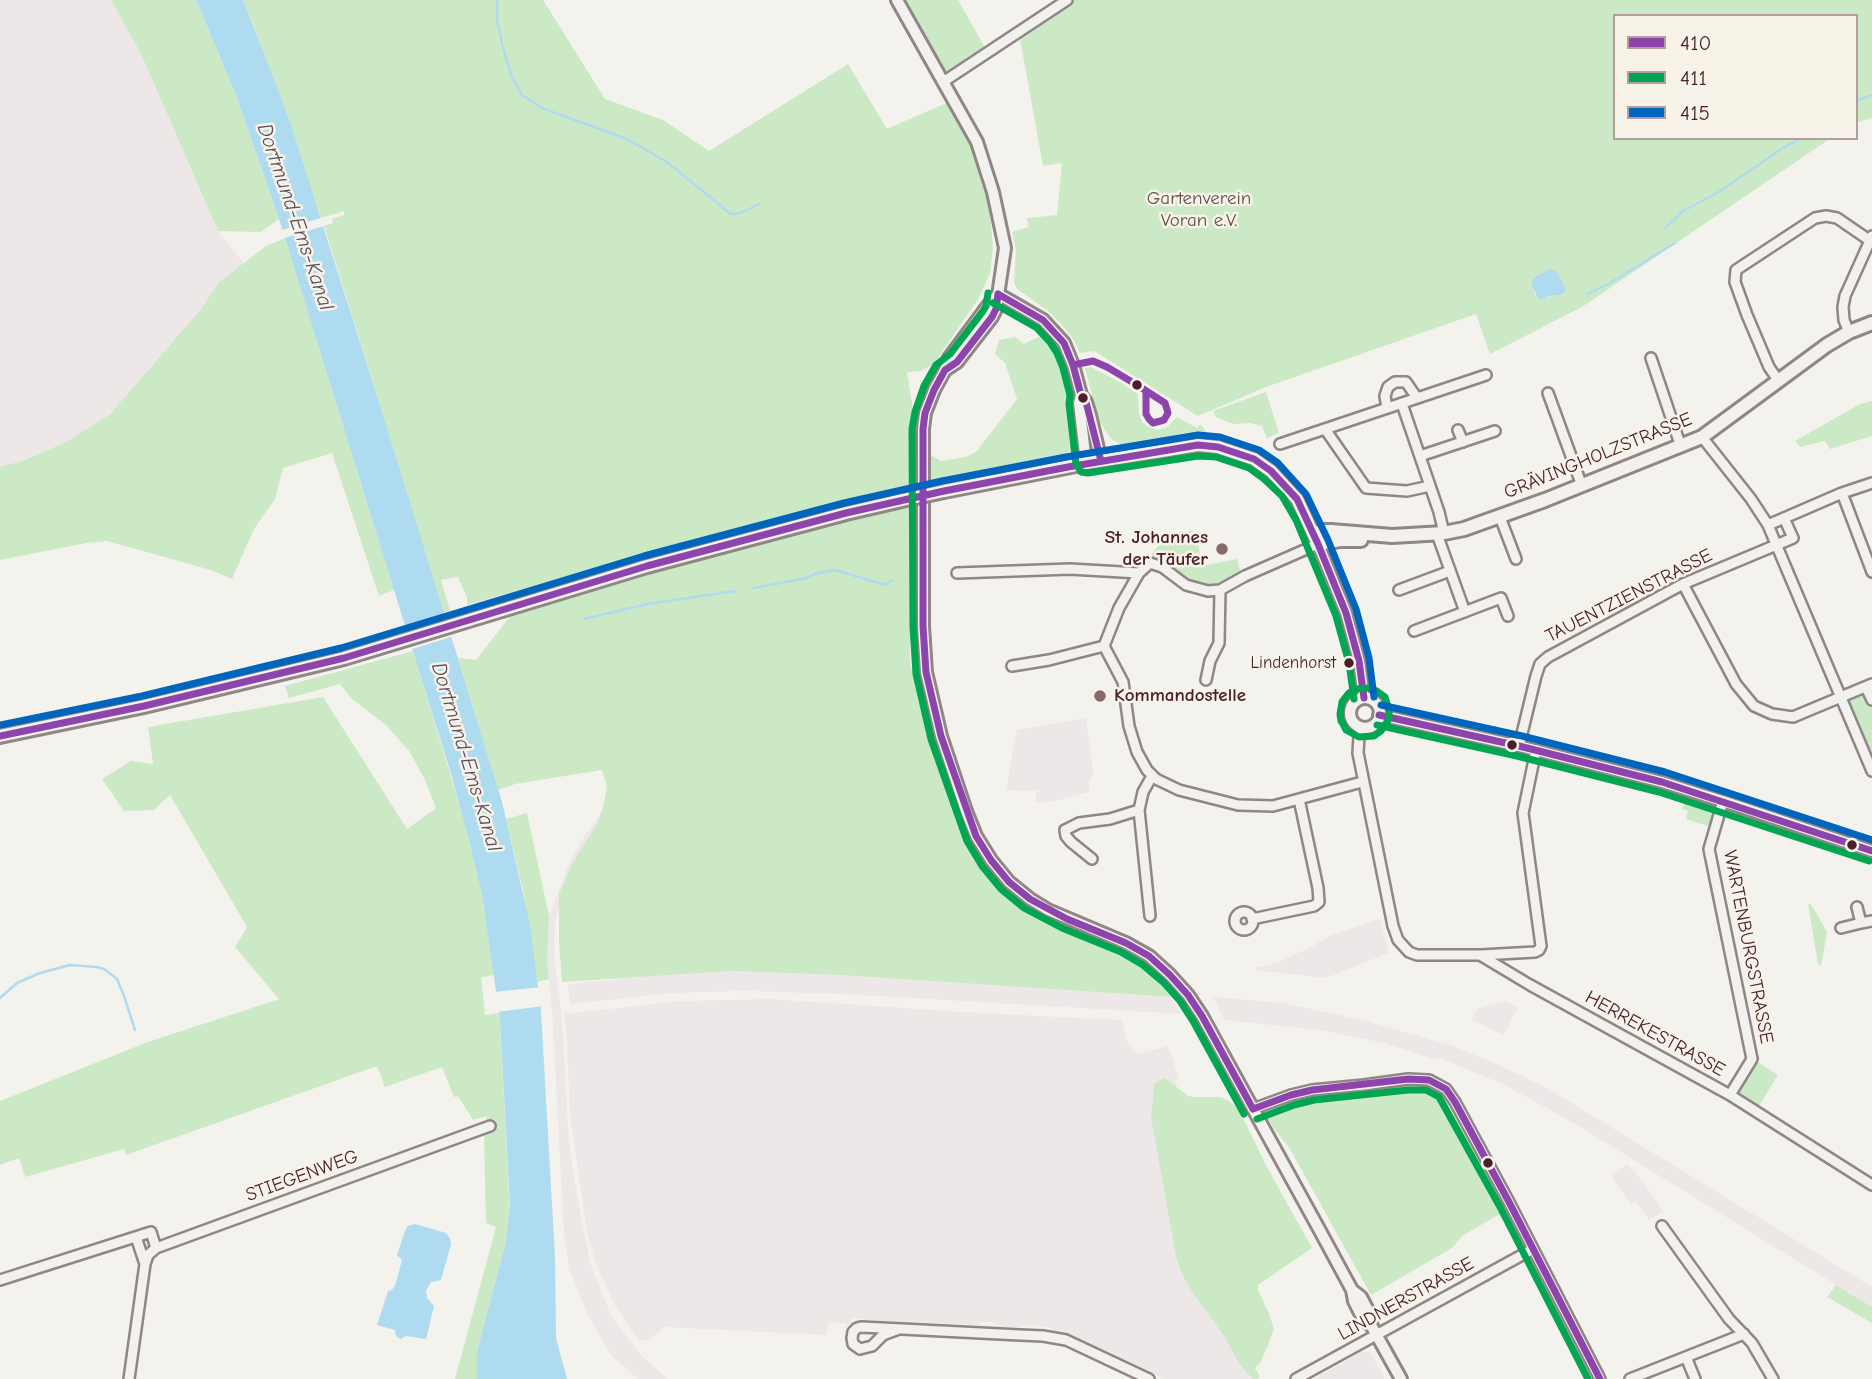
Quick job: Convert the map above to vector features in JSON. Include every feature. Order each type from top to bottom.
[{"type":"main road","name":"GRÄVINGHOLZSTRASSE","points":[[1316,539],[1331,531],[1392,536],[1441,534],[1500,517],[1582,486],[1702,437],[1778,380],[1849,332],[1872,323]]},
{"type":"main road","points":[[0,736],[144,706],[344,658],[647,566],[902,500],[1087,463],[1198,445],[1232,451],[1254,459],[1271,471],[1297,499],[1316,539]]},
{"type":"street","points":[[897,0],[977,142],[1001,222],[1004,248],[996,309],[957,362],[945,370],[925,413],[923,429],[922,585],[926,672],[941,736],[957,786],[976,836],[1009,882],[1030,899],[1067,919],[1126,943],[1149,956],[1188,996],[1202,1016],[1352,1290],[1363,1319],[1374,1330],[1401,1379]]},
{"type":"street","points":[[943,82],[1067,0]]},
{"type":"street","points":[[1778,380],[1769,367],[1751,325],[1735,282],[1736,270],[1815,218],[1837,218],[1871,238],[1844,296],[1844,320],[1849,332]]},
{"type":"street","points":[[998,294],[1043,320],[1058,335],[1066,348],[1081,396],[1086,402],[1101,461]]},
{"type":"street","points":[[1651,358],[1681,447]]},
{"type":"street","points":[[1280,444],[1486,375]]},
{"type":"street","points":[[1387,408],[1385,396],[1388,387],[1395,382],[1406,382],[1417,398]]},
{"type":"street","points":[[1548,393],[1582,486]]},
{"type":"street","points":[[1081,396],[1079,403],[1087,463]]},
{"type":"street","points":[[1402,404],[1443,527],[1441,534],[1450,571],[1465,612]]},
{"type":"street","points":[[1325,429],[1366,488],[1407,491],[1430,486]]},
{"type":"street","points":[[1458,430],[1463,442]]},
{"type":"street","points":[[1420,456],[1495,431]]},
{"type":"street","points":[[1702,437],[1768,525],[1872,771]]},
{"type":"street","points":[[1768,525],[1872,483]]},
{"type":"street","points":[[1842,493],[1872,572]]},
{"type":"street","points":[[1500,517],[1516,559]]},
{"type":"street","points":[[1776,545],[1793,538],[1784,517]]},
{"type":"street","points":[[1362,782],[1273,806],[1238,804],[1179,790],[1152,776],[1141,761],[1133,741],[1122,682],[1104,646],[1119,608],[1139,573],[1150,563],[1161,567],[1186,585],[1208,591],[1220,590],[1316,539],[1346,613],[1359,662],[1364,698]]},
{"type":"street","name":"TAUENTZIENSTRASSE","points":[[1519,746],[1540,664],[1548,657],[1684,584],[1776,545]]},
{"type":"street","points":[[957,573],[1070,569],[1139,573]]},
{"type":"street","points":[[1399,590],[1450,571]]},
{"type":"street","points":[[1684,584],[1736,684],[1754,706],[1772,714],[1793,717],[1869,685],[1872,700]]},
{"type":"street","points":[[1206,680],[1210,661],[1220,643],[1220,590]]},
{"type":"street","points":[[1414,631],[1501,598],[1508,616]]},
{"type":"street","points":[[1012,666],[1104,646]]},
{"type":"street","points":[[1369,698],[1376,703],[1379,715],[1371,726],[1361,727],[1353,722],[1350,709],[1356,701],[1369,698]]},
{"type":"street","points":[[1379,715],[1536,750],[1662,782],[1872,851]]},
{"type":"street","points":[[1361,727],[1358,753],[1362,782],[1393,926],[1398,940],[1409,952],[1417,955],[1480,955],[1539,950],[1541,946],[1522,813],[1536,750]]},
{"type":"street","points":[[1150,916],[1139,810],[1143,792],[1152,776]]},
{"type":"street","points":[[1252,919],[1314,906],[1320,902],[1299,799]]},
{"type":"street","name":"WARTENBURGSTRASSE","points":[[1723,801],[1709,849],[1752,1059],[1730,1096]]},
{"type":"street","points":[[1092,859],[1071,842],[1065,830],[1079,823],[1110,819],[1139,810]]},
{"type":"street","points":[[1857,907],[1861,923]]},
{"type":"street","points":[[1840,928],[1872,920]]},
{"type":"street","name":"HERREKESTRASSE","points":[[1480,955],[1730,1096],[1872,1185]]},
{"type":"street","points":[[1252,1109],[1312,1090],[1408,1079],[1429,1080],[1446,1089],[1600,1379]]},
{"type":"street","name":"STIEGENWEG","points":[[156,1248],[490,1126]]},
{"type":"street","points":[[1662,1226],[1729,1319],[1752,1343],[1773,1379]]},
{"type":"street","points":[[0,1280],[151,1232],[156,1248],[148,1255],[145,1264],[130,1379]]},
{"type":"street","points":[[136,1237],[145,1264]]},
{"type":"street","name":"LINDNERSTRASSE","points":[[1296,1379],[1374,1330],[1533,1249]]},
{"type":"street","points":[[899,1329],[883,1335],[872,1346],[860,1349],[853,1344],[853,1332],[857,1328],[899,1329],[1043,1336],[1066,1340],[1149,1379]]},
{"type":"street","points":[[1630,1379],[1744,1335]]},
{"type":"street","points":[[1686,1357],[1695,1379]]},
{"type":"shaded area","points":[[0,0],[111,0],[141,54],[218,231],[244,264],[218,283],[201,309],[110,414],[68,441],[25,460],[0,467]]},
{"type":"shaded area","points":[[1086,718],[1093,774],[1089,781],[1089,792],[1035,803],[1037,791],[1006,790],[1017,730]]},
{"type":"shaded area","points":[[616,795],[569,881],[555,921],[554,958],[562,1018],[568,1128],[572,1167],[591,1265],[611,1316],[641,1355],[667,1379],[638,1379],[611,1355],[587,1313],[569,1268],[564,1233],[547,962],[549,916],[570,861],[585,835]]},
{"type":"shaded area","points":[[1380,919],[1389,953],[1326,978],[1255,970],[1279,962],[1327,937]]},
{"type":"shaded area","points":[[690,972],[840,975],[1170,997],[1182,1014],[843,994],[744,991],[673,993],[570,1004],[568,984]]},
{"type":"shaded area","points":[[1213,997],[1283,1003],[1362,1020],[1453,1046],[1497,1064],[1549,1089],[1872,1287],[1872,1307],[1577,1125],[1505,1085],[1437,1057],[1438,1060],[1384,1043],[1320,1030],[1224,1020]]},
{"type":"shaded area","points":[[771,999],[1122,1020],[1128,1045],[1139,1054],[1168,1046],[1179,1078],[1175,1080],[1177,1088],[1165,1078],[1154,1083],[1151,1118],[1176,1257],[1194,1295],[1226,1339],[1239,1364],[1253,1379],[1165,1379],[1050,1328],[1038,1325],[1000,1327],[994,1322],[980,1322],[979,1325],[865,1320],[852,1317],[850,1324],[828,1323],[827,1335],[664,1327],[650,1340],[639,1341],[612,1300],[595,1261],[587,1232],[570,1116],[564,1014],[680,1001]]},
{"type":"shaded area","points":[[1505,1001],[1518,1007],[1504,1035],[1472,1020],[1477,1009]]},
{"type":"shaded area","points":[[1627,1164],[1663,1211],[1649,1220],[1636,1201],[1631,1204],[1611,1176]]},
{"type":"shaded area","points":[[1363,1351],[1371,1353],[1385,1379],[1314,1379]]},
{"type":"green space","points":[[111,0],[196,0],[236,95],[279,219],[261,232],[218,231],[141,54]]},
{"type":"green space","points":[[243,0],[543,0],[605,99],[663,120],[709,151],[848,64],[887,129],[953,100],[986,169],[993,247],[990,273],[979,298],[933,365],[920,371],[907,372],[919,448],[941,461],[965,457],[976,452],[1017,399],[1005,363],[995,354],[999,340],[1015,337],[1024,344],[1043,335],[1056,350],[1064,366],[1074,433],[1071,451],[1059,457],[901,489],[768,522],[467,605],[467,597],[458,577],[441,580],[450,611],[443,613],[324,226],[333,223],[332,219],[344,215],[344,211],[321,218]]},
{"type":"green space","points":[[897,0],[958,0],[988,53],[943,82]]},
{"type":"green space","name":"Gartenverein Voran e.V.","points":[[1067,0],[1872,0],[1872,118],[1858,122],[1858,14],[1613,14],[1613,140],[1828,140],[1582,307],[1490,354],[1476,314],[1266,387],[1198,416],[1094,351],[1080,353],[1072,337],[1060,323],[1017,289],[1014,283],[1016,250],[1012,232],[1029,227],[1027,218],[1057,215],[1062,163],[1043,166],[1019,33]],"holes":[[[1540,275],[1560,295],[1548,298],[1535,295],[1533,278]]]},
{"type":"green space","points":[[285,238],[394,590],[379,596],[332,453],[283,468],[275,499],[254,529],[232,579],[211,570],[107,541],[0,560],[0,467],[25,460],[68,441],[110,414],[201,309],[218,283],[266,246]]},
{"type":"green space","points":[[1091,367],[1138,394],[1142,422],[1149,427],[1157,430],[1167,427],[1177,417],[1197,428],[1200,424],[1208,434],[1120,444],[1110,438],[1098,419],[1085,368]]},
{"type":"green space","points":[[1266,392],[1279,433],[1267,438],[1262,426],[1250,423],[1233,424],[1216,417],[1213,411]]},
{"type":"green space","points":[[1872,401],[1872,436],[1830,449],[1825,441],[1800,447],[1795,441],[1860,404]]},
{"type":"green space","points":[[903,507],[909,508],[910,664],[947,792],[974,858],[1014,901],[1069,931],[1116,948],[1143,966],[1171,997],[840,975],[730,971],[562,982],[559,894],[603,808],[607,787],[602,770],[515,784],[498,790],[458,658],[476,660],[514,611],[821,525]]},
{"type":"green space","points":[[1191,530],[1198,543],[1202,566],[1237,559],[1241,573],[1219,585],[1198,585],[1151,555],[1158,546]]},
{"type":"green space","points":[[413,651],[465,823],[483,900],[495,975],[481,977],[485,1015],[499,1013],[500,1019],[510,1218],[477,1352],[477,1379],[455,1379],[496,1227],[486,1223],[484,1140],[487,1116],[473,1120],[458,1096],[454,1097],[442,1067],[385,1087],[377,1066],[126,1155],[124,1149],[25,1177],[19,1158],[0,1165],[0,1101],[145,1043],[279,999],[235,947],[247,927],[170,795],[154,810],[124,811],[102,779],[131,761],[153,764],[148,727],[323,697],[407,829],[436,808],[409,751],[386,725],[352,699],[340,684],[289,698],[285,686]]},
{"type":"green space","points":[[1865,693],[1872,708],[1872,763],[1846,701]]},
{"type":"green space","points":[[1686,798],[1717,807],[1711,827],[1686,819],[1688,811],[1682,809]]},
{"type":"green space","points":[[527,813],[549,916],[549,979],[537,982],[523,891],[506,819]]},
{"type":"green space","points":[[1808,904],[1811,904],[1827,932],[1821,966],[1818,964]]},
{"type":"green space","points":[[1756,1061],[1778,1075],[1759,1106],[1737,1093]]},
{"type":"green space","points":[[1165,1078],[1188,1096],[1220,1097],[1238,1108],[1312,1248],[1258,1285],[1274,1329],[1261,1362],[1255,1368],[1260,1376],[1257,1379],[1253,1379],[1239,1364],[1226,1339],[1194,1295],[1176,1257],[1151,1118],[1154,1083]]},
{"type":"green space","points":[[1416,1084],[1431,1086],[1443,1095],[1505,1211],[1462,1236],[1452,1248],[1371,1295],[1290,1149],[1267,1117],[1275,1107],[1306,1097]]},
{"type":"green space","points":[[1836,1285],[1872,1307],[1872,1323],[1827,1297]]},
{"type":"water","name":"Dortmund-Ems-Kanal","points":[[196,0],[243,0],[277,87],[385,421],[502,802],[530,925],[541,1011],[555,1257],[556,1338],[567,1379],[477,1379],[477,1352],[506,1241],[510,1207],[500,1019],[483,900],[452,777],[279,219],[236,95]]},
{"type":"water","points":[[1550,269],[1558,274],[1565,292],[1539,300],[1532,286],[1533,278]]},
{"type":"water","points":[[415,1224],[446,1233],[451,1244],[441,1280],[431,1282],[426,1291],[427,1298],[434,1306],[426,1339],[406,1336],[400,1339],[395,1330],[377,1325],[388,1291],[395,1286],[402,1260],[397,1255],[405,1231],[408,1226]]},
{"type":"pier","points":[[324,217],[327,225],[281,239],[279,231]]},
{"type":"pier","points":[[448,615],[454,636],[409,650],[402,629]]},
{"type":"pier","points":[[542,987],[544,1006],[496,1012],[494,992]]},
{"type":"waterway","points":[[497,0],[497,20],[503,48],[512,77],[522,95],[544,109],[627,139],[667,162],[731,214],[741,213],[759,204]]},
{"type":"waterway","points":[[1858,100],[1872,95]]},
{"type":"waterway","points":[[1665,228],[1683,211],[1719,192],[1798,140]]},
{"type":"waterway","points":[[1588,294],[1675,243]]},
{"type":"waterway","points":[[754,588],[835,570],[886,585],[892,580]]},
{"type":"waterway","points":[[584,619],[648,604],[735,591]]},
{"type":"waterway","points":[[0,998],[17,983],[40,973],[70,965],[97,967],[117,979],[135,1030]]},
{"type":"transit line","name":"411","points":[[988,293],[983,311],[950,354],[936,365],[924,386],[912,429],[913,627],[916,674],[931,739],[967,841],[982,866],[1001,889],[1024,908],[1062,928],[1121,952],[1143,965],[1163,982],[1193,1021],[1244,1114]]},
{"type":"transit line","name":"410","points":[[998,294],[992,317],[957,362],[945,370],[925,413],[923,626],[926,672],[941,736],[976,836],[1009,882],[1030,899],[1067,919],[1126,943],[1149,956],[1170,975],[1202,1016],[1253,1109]]},
{"type":"transit line","name":"410","points":[[998,294],[1043,320],[1064,343],[1081,395],[1086,402],[1101,461]]},
{"type":"transit line","name":"411","points":[[993,303],[1037,328],[1057,353],[1070,395],[1076,464],[1081,472],[1198,456],[1216,457],[1249,468],[1282,496],[1296,520],[1336,616],[1349,663],[1354,699]]},
{"type":"transit line","name":"410","points":[[1073,365],[1093,361],[1137,385],[1165,403],[1168,413],[1164,420],[1153,423],[1149,419],[1146,414],[1146,391]]},
{"type":"transit line","name":"415","points":[[0,725],[142,696],[341,648],[644,556],[844,503],[1066,457],[1198,435],[1220,437],[1259,450],[1278,463],[1306,494],[1356,609],[1369,658],[1374,697]]},
{"type":"transit line","name":"410","points":[[0,736],[144,706],[344,658],[647,566],[846,513],[1068,467],[1198,445],[1218,447],[1254,459],[1271,471],[1297,499],[1346,613],[1359,661],[1364,698]]},
{"type":"transit line","name":"411","points":[[1341,721],[1342,702],[1349,693],[1368,688],[1377,691]]},
{"type":"transit line","name":"411","points":[[1342,722],[1346,730],[1359,737],[1374,736],[1381,731],[1389,719],[1389,710],[1385,697],[1378,692]]},
{"type":"transit line","name":"415","points":[[1381,705],[1522,736],[1665,772],[1872,840]]},
{"type":"transit line","name":"410","points":[[1379,715],[1662,782],[1872,851]]},
{"type":"transit line","name":"411","points":[[1377,725],[1517,756],[1659,792],[1869,861]]},
{"type":"transit line","name":"410","points":[[1253,1109],[1312,1090],[1408,1079],[1429,1080],[1446,1089],[1509,1202],[1600,1379]]},
{"type":"transit line","name":"411","points":[[1257,1119],[1314,1100],[1408,1090],[1426,1090],[1439,1097],[1500,1207],[1588,1379]]},
{"type":"place","name":"St. Johannes der Täufer","points":[[1222,549]]},
{"type":"place","name":"Lindenhorst","points":[[1349,663]]},
{"type":"place","name":"Kommandostelle","points":[[1100,696]]}]
